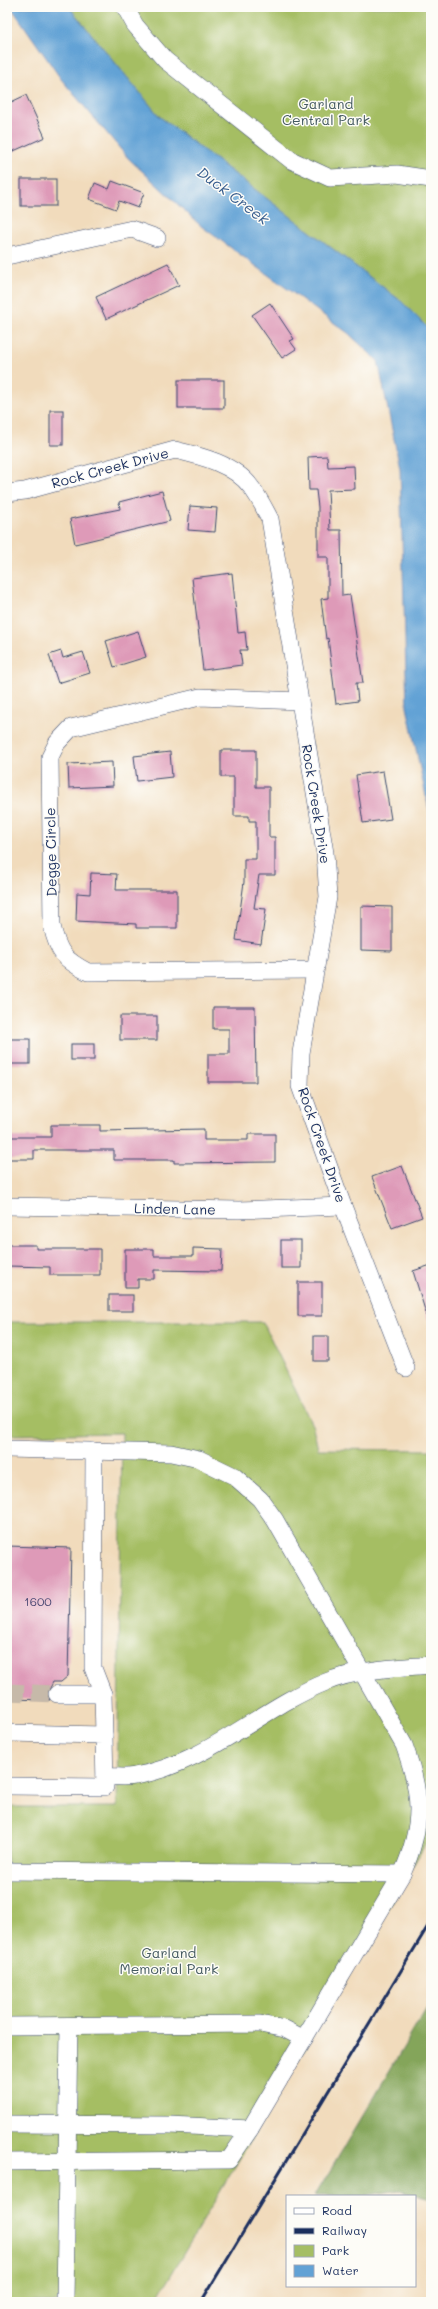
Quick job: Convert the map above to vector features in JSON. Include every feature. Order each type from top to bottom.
[{"type":"street","points":[[125,7],[135,25],[165,60],[290,160],[330,178],[397,174],[431,179]]},
{"type":"street","points":[[7,256],[132,229],[157,238]]},
{"type":"street","name":"Rock Creek Drive","points":[[7,493],[25,491],[174,450],[192,454],[232,469],[251,486],[270,519],[325,853],[328,897],[301,1053],[300,1086],[343,1206],[406,1368]]},
{"type":"street","name":"Degge Circle","points":[[300,701],[200,697],[71,728],[57,743],[50,757],[52,926],[58,950],[72,964],[88,972],[315,970]]},
{"type":"street","name":"Linden Lane","points":[[7,1206],[239,1210],[343,1206]]},
{"type":"street","points":[[7,1449],[171,1453],[199,1459],[234,1476],[260,1499],[275,1520],[404,1745],[413,1770],[418,1795],[418,1823],[412,1851],[402,1874],[250,2129],[229,2160],[7,2162]]},
{"type":"street","points":[[7,1786],[105,1787],[103,1694],[93,1668],[94,1451]]},
{"type":"street","points":[[105,1776],[134,1776],[163,1769],[195,1756],[298,1695],[328,1682],[385,1669],[431,1665]]},
{"type":"street","points":[[57,1694],[103,1694]]},
{"type":"street","points":[[7,1733],[104,1734]]},
{"type":"street","points":[[7,1872],[402,1874]]},
{"type":"street","points":[[7,2026],[260,2024],[285,2029],[304,2039]]},
{"type":"street","points":[[65,2302],[69,2026]]},
{"type":"street","points":[[7,2124],[170,2125],[250,2129]]},
{"type":"green space","name":"Garland Central Park","points":[[69,7],[431,7],[431,331],[401,301],[160,117]]},
{"type":"green space","name":"Garland Memorial Park","points":[[7,1322],[263,1322],[313,1427],[318,1449],[431,1450],[431,1835],[155,2302],[7,2302],[7,1807],[117,1807],[122,1433],[7,1435]]},
{"type":"green space","points":[[431,2001],[431,2199],[400,2190],[368,2195],[316,2195]]},
{"type":"water","name":"Duck Creek","points":[[11,7],[69,7],[160,117],[401,301],[431,331],[431,833],[430,815],[407,707],[400,468],[378,361],[348,333],[201,226],[128,158],[61,79]]},
{"type":"building","points":[[26,95],[45,137],[7,154],[7,104]]},
{"type":"building","points":[[21,179],[56,179],[56,206],[21,206]]},
{"type":"building","points":[[112,181],[144,193],[138,208],[119,201],[116,209],[89,199],[95,183],[109,189]]},
{"type":"building","points":[[168,263],[179,285],[106,319],[96,297]]},
{"type":"building","points":[[270,303],[294,339],[290,341],[296,349],[282,358],[252,315]]},
{"type":"building","points":[[178,380],[224,380],[224,408],[178,408]]},
{"type":"building","points":[[50,410],[63,410],[63,445],[50,445]]},
{"type":"building","points":[[327,456],[328,467],[354,466],[355,489],[328,490],[330,530],[341,530],[342,596],[350,595],[363,683],[356,683],[358,701],[336,704],[328,638],[326,639],[321,599],[328,598],[328,557],[318,557],[318,507],[316,490],[309,490],[308,457]]},
{"type":"building","points":[[162,491],[170,521],[75,544],[70,519],[120,509],[119,502]]},
{"type":"building","points":[[190,506],[217,508],[215,532],[188,530]]},
{"type":"building","points":[[232,573],[238,633],[245,632],[247,650],[240,650],[242,665],[203,670],[192,578]]},
{"type":"building","points":[[138,631],[146,657],[114,667],[106,641]]},
{"type":"building","points":[[61,651],[63,658],[83,652],[90,673],[58,683],[49,655]]},
{"type":"building","points":[[221,750],[256,750],[256,787],[269,787],[269,837],[275,837],[275,875],[259,875],[254,908],[266,909],[261,944],[236,940],[244,882],[244,859],[256,859],[256,821],[249,821],[249,816],[234,816],[234,777],[221,777]]},
{"type":"building","points":[[170,752],[172,777],[137,781],[134,756]]},
{"type":"building","points":[[112,762],[113,786],[69,788],[68,764]]},
{"type":"building","points":[[383,771],[391,819],[363,823],[356,775]]},
{"type":"building","points":[[91,873],[117,874],[116,890],[177,890],[177,928],[136,928],[136,924],[76,921],[77,893],[90,894]]},
{"type":"building","points":[[361,906],[392,907],[392,951],[361,950]]},
{"type":"building","points":[[213,1007],[255,1007],[256,1082],[208,1082],[208,1054],[229,1054],[229,1029],[213,1029]]},
{"type":"building","points":[[120,1016],[157,1016],[157,1040],[120,1040]]},
{"type":"building","points":[[7,1039],[30,1039],[30,1064],[7,1064]]},
{"type":"building","points":[[71,1044],[94,1044],[94,1060],[71,1060]]},
{"type":"building","points":[[51,1125],[100,1125],[100,1131],[204,1129],[204,1140],[248,1140],[248,1134],[275,1134],[275,1162],[174,1163],[174,1160],[114,1160],[114,1150],[34,1150],[34,1159],[7,1159],[7,1137],[51,1137]]},
{"type":"building","points":[[402,1166],[422,1217],[392,1228],[372,1177]]},
{"type":"building","points":[[281,1240],[301,1240],[301,1268],[281,1268]]},
{"type":"building","points":[[7,1245],[36,1245],[36,1249],[100,1249],[100,1275],[50,1275],[50,1267],[7,1266]]},
{"type":"building","points":[[193,1248],[222,1249],[221,1271],[154,1270],[154,1279],[138,1279],[138,1288],[125,1288],[125,1249],[154,1249],[154,1256],[193,1256]]},
{"type":"building","points":[[431,1265],[431,1320],[428,1320],[413,1271]]},
{"type":"building","points":[[298,1282],[322,1282],[322,1316],[298,1316]]},
{"type":"building","points":[[109,1295],[133,1295],[133,1311],[109,1311]]},
{"type":"building","points":[[314,1336],[328,1336],[328,1361],[314,1361]]},
{"type":"building","points":[[7,1546],[71,1548],[68,1676],[61,1682],[53,1682],[47,1694],[50,1700],[8,1699]]},
{"type":"tunnel","points":[[7,1692],[57,1694]]},
{"type":"railway","points":[[201,2302],[431,1921]]}]
